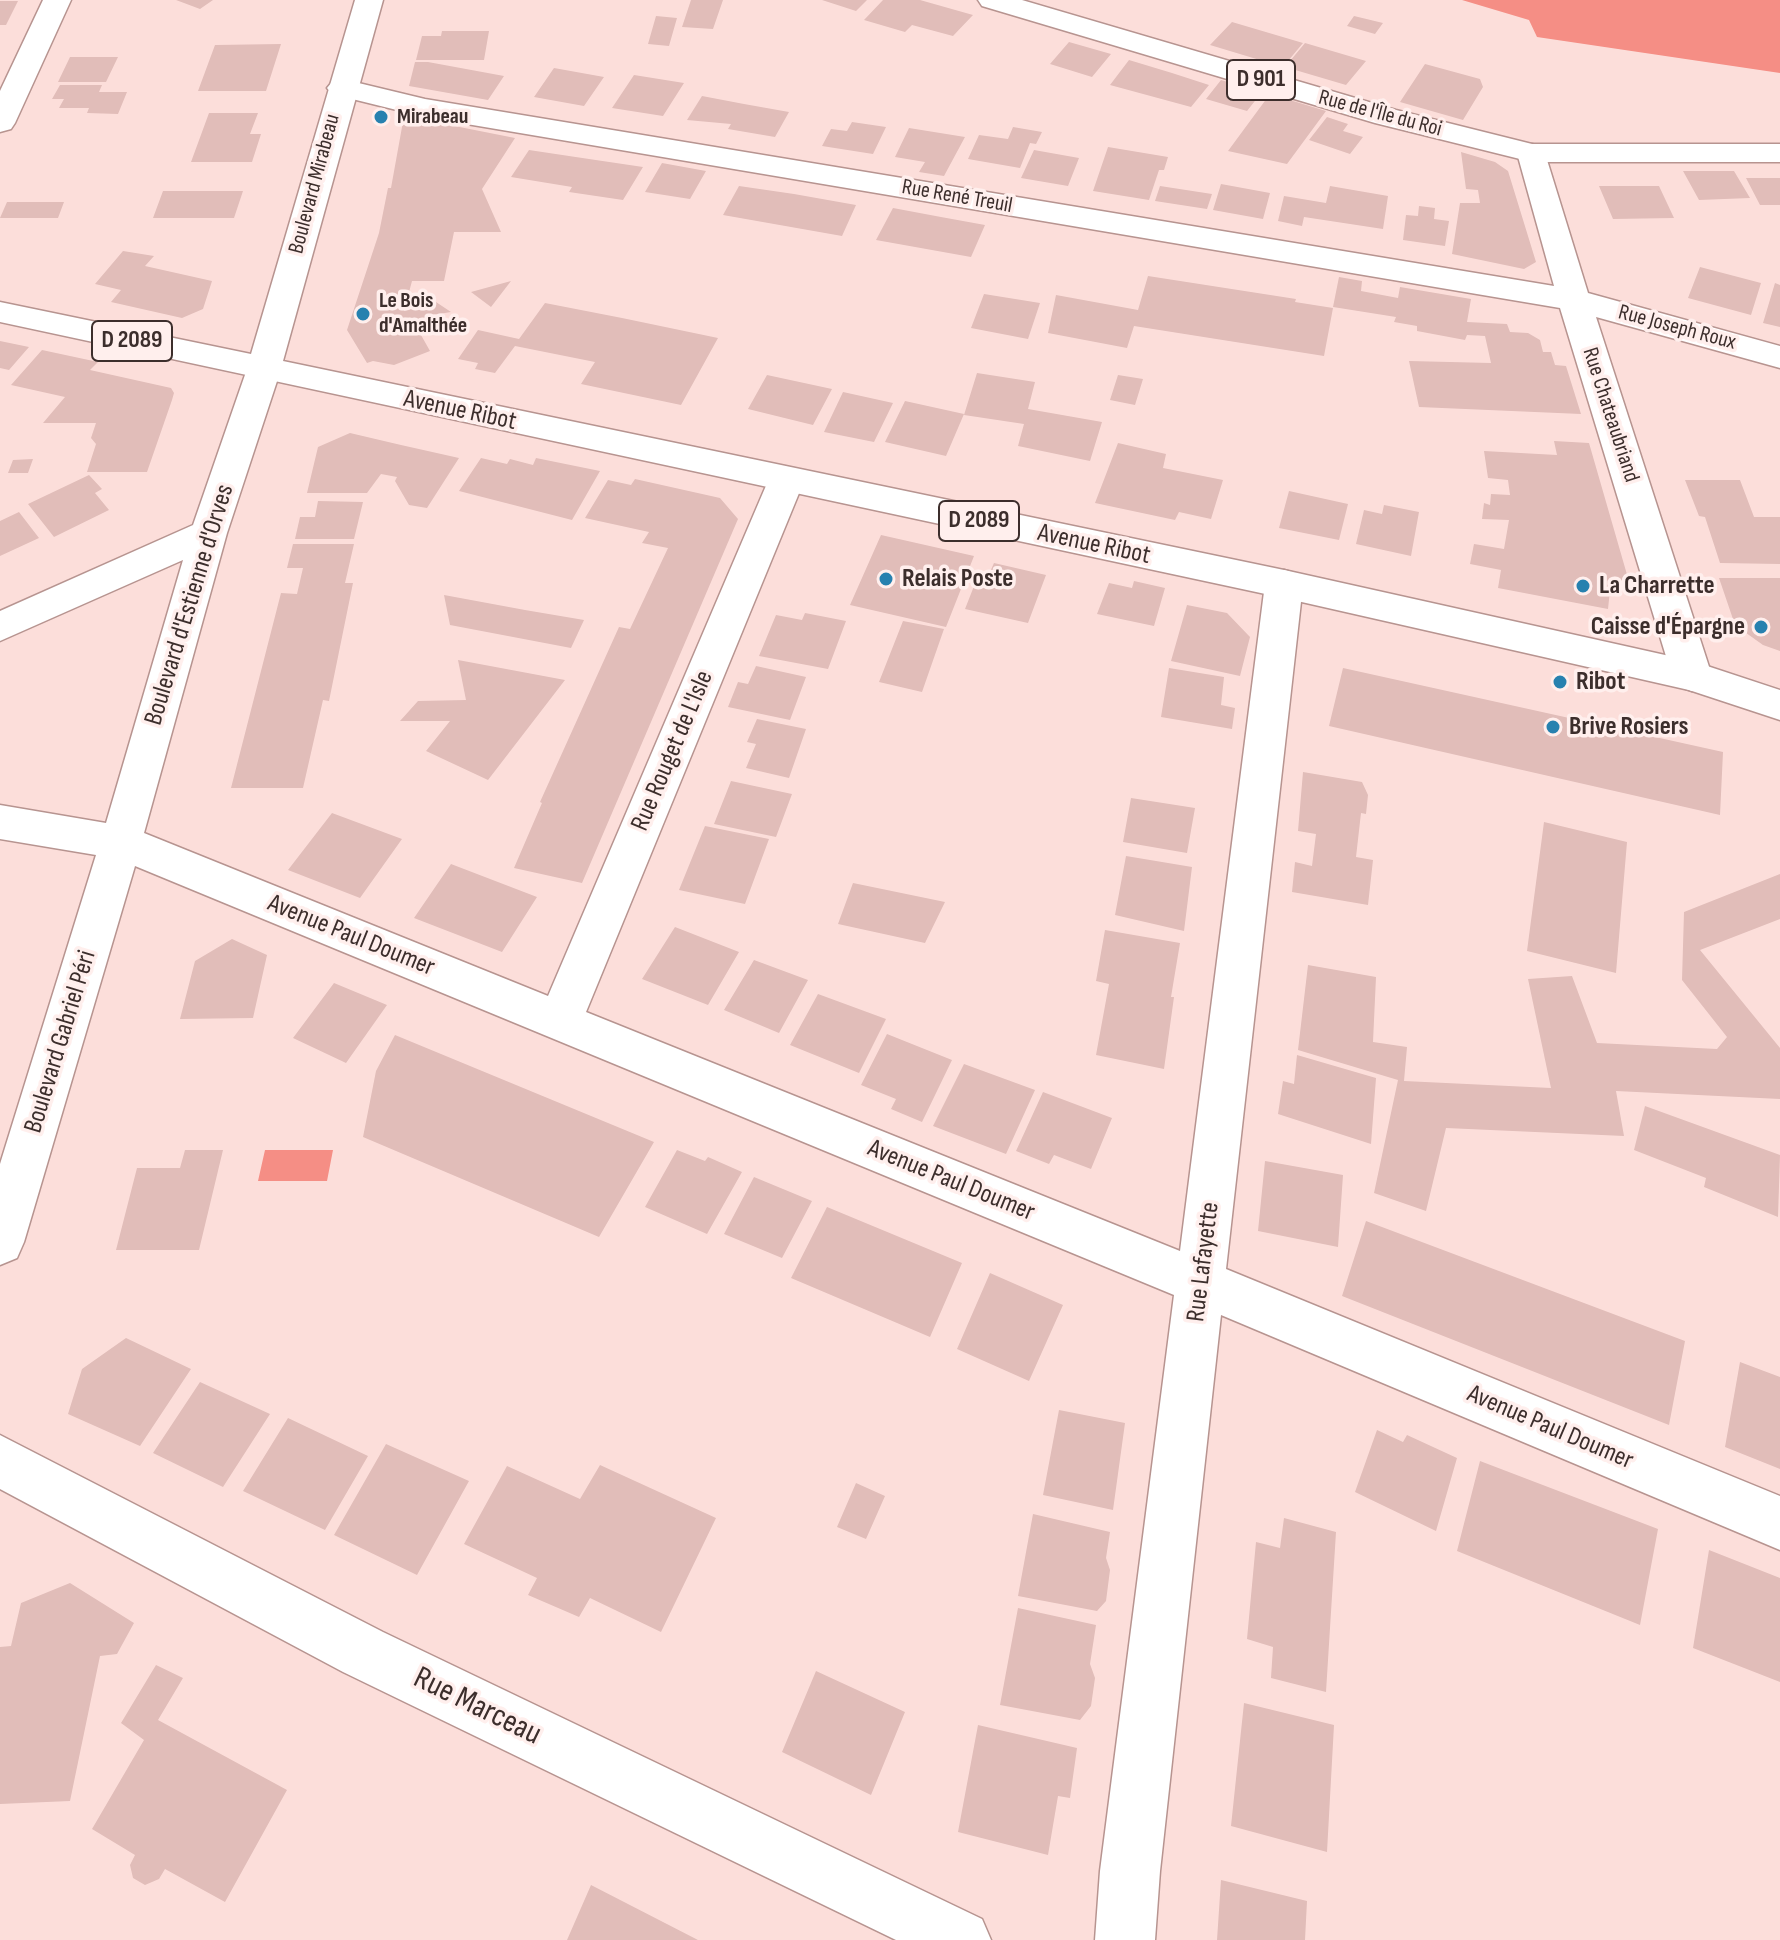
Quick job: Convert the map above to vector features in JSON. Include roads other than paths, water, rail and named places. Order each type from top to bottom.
[{"type":"street","points":[[0,123],[57,0]]},
{"type":"street","name":"Boulevard Mirabeau","points":[[264,369],[369,0]]},
{"type":"street","name":"Rue de l'Île du Roi","points":[[992,0],[1386,117],[1532,153],[1780,153]]},
{"type":"street","name":"Rue René Treuil","points":[[342,88],[425,108],[1574,300]]},
{"type":"street","name":"Rue Chateaubriand","points":[[1532,153],[1574,300],[1692,676]]},
{"type":"street","name":"Rue Joseph Roux","points":[[1574,300],[1780,357]]},
{"type":"street","name":"D 2089","points":[[0,312],[264,369]]},
{"type":"street","name":"Avenue Ribot","points":[[264,369],[1284,584],[1692,676],[1780,705]]},
{"type":"street","name":"Boulevard d'Estienne d'Orves","points":[[121,842],[209,533],[264,369]]},
{"type":"street","name":"Rue Rouget de L'Isle","points":[[560,1021],[786,481]]},
{"type":"street","points":[[0,627],[209,533]]},
{"type":"street","name":"Rue Lafayette","points":[[1125,1940],[1130,1871],[1284,584]]},
{"type":"street","name":"Avenue Paul Doumer","points":[[0,822],[121,842],[1202,1283],[1780,1523]]},
{"type":"street","name":"Boulevard Gabriel Péri","points":[[0,1242],[121,842]]},
{"type":"street","name":"Rue Marceau","points":[[0,1461],[363,1652],[961,1940]]},
{"type":"place","name":"Mirabeau","points":[[381,117]]},
{"type":"place","name":"Le Bois d'Amalthée","points":[[363,314]]},
{"type":"place","name":"Relais Poste","points":[[886,579]]},
{"type":"place","name":"La Charrette","points":[[1583,586]]},
{"type":"place","name":"Caisse d'Épargne","points":[[1761,627]]},
{"type":"place","name":"Ribot","points":[[1560,682]]},
{"type":"place","name":"Brive Rosiers","points":[[1553,727]]}]
